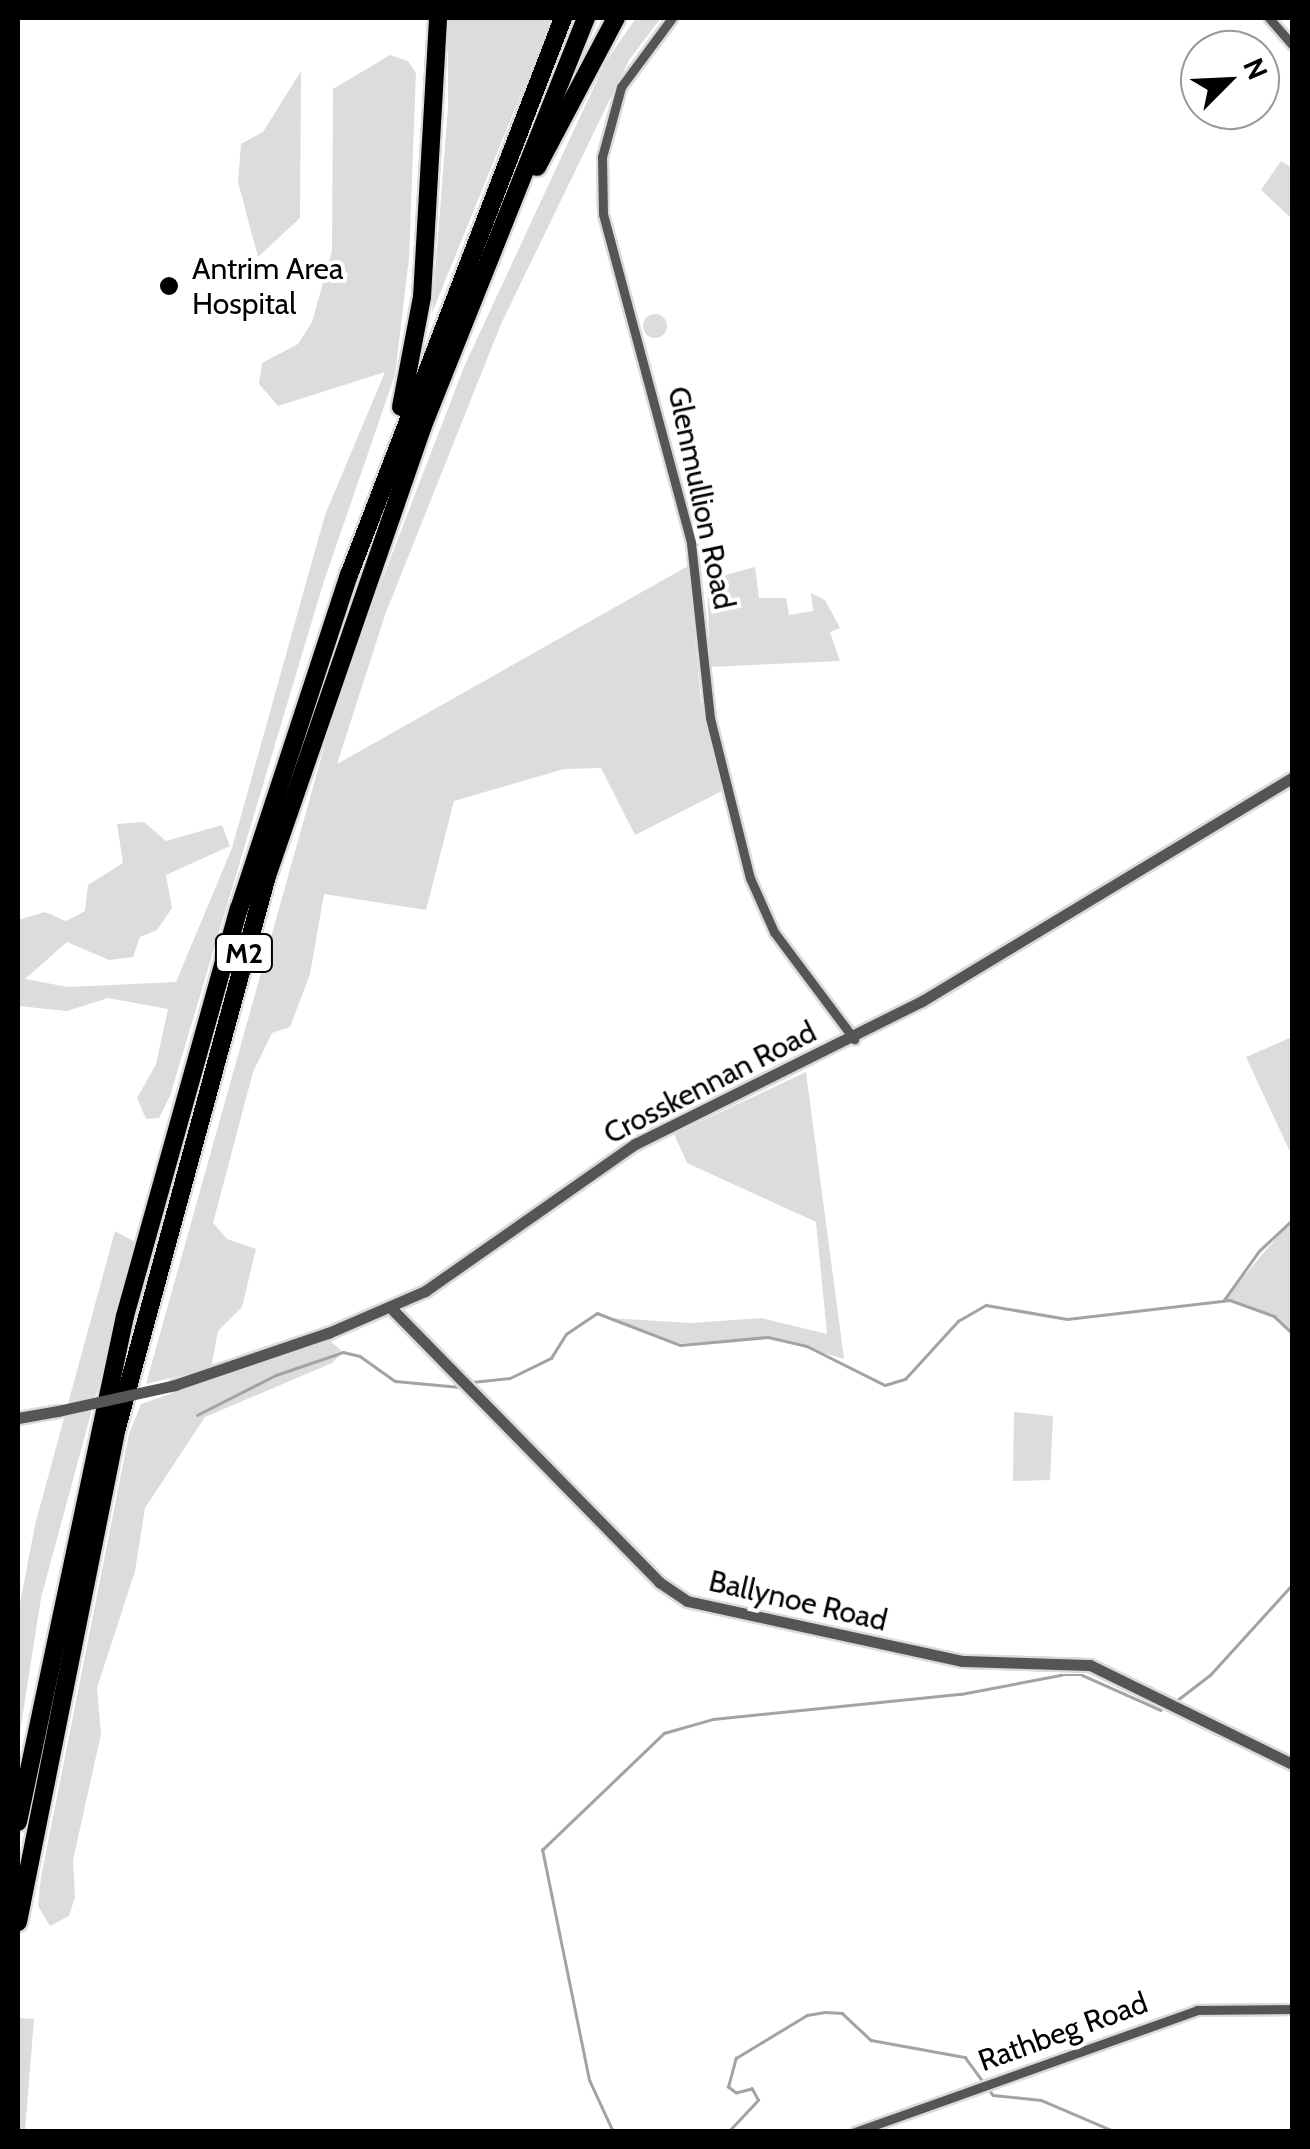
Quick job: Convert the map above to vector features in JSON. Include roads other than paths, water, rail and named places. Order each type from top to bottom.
[{"type":"highway","points":[[392,457],[422,297],[438,18]]},
{"type":"highway","name":"M2","points":[[18,1822],[98,1432],[173,1133],[278,784],[392,457],[562,18]]},
{"type":"highway","name":"M2","points":[[18,1922],[92,1536],[207,1079],[314,728],[473,294],[586,18]]},
{"type":"highway","points":[[473,294],[616,18]]},
{"type":"street","name":"Glenmullion Road","points":[[672,18],[621,87],[602,157],[604,214],[691,543],[710,718],[750,878],[774,932],[854,1039]]},
{"type":"street","points":[[1269,18],[1292,44]]},
{"type":"street","name":"Crosskennan Road","points":[[18,1418],[175,1386],[390,1307],[458,1272],[635,1144],[854,1039],[1225,824],[1292,778]]},
{"type":"street","name":"Ballynoe Road","points":[[390,1307],[659,1582],[686,1601],[962,1661],[1090,1664],[1292,1764]]},
{"type":"street","name":"Rathbeg Road","points":[[855,2132],[1196,2010],[1292,2009]]},
{"type":"waterway","points":[[1224,1300],[1259,1251],[1292,1220]]},
{"type":"waterway","points":[[472,1382],[510,1378],[551,1358],[566,1334],[597,1313],[680,1345],[768,1337],[807,1346],[885,1385],[905,1379],[958,1321],[986,1305],[1067,1319],[1230,1300],[1274,1316],[1292,1333]]},
{"type":"waterway","points":[[197,1415],[276,1375],[343,1352],[360,1356],[395,1381],[460,1387]]},
{"type":"waterway","points":[[1176,1701],[1210,1675],[1292,1585]]},
{"type":"waterway","points":[[613,2132],[589,2080],[542,1850],[664,1733],[713,1719],[961,1694],[1061,1675],[1082,1675],[1161,1710]]},
{"type":"waterway","points":[[728,2132],[758,2100],[752,2089],[736,2093],[728,2087],[736,2058],[807,2015],[825,2012],[842,2013],[871,2040],[965,2057],[993,2095],[1041,2100],[1116,2132]]},
{"type":"place","name":"Antrim Area Hospital","points":[[169,286]]}]
